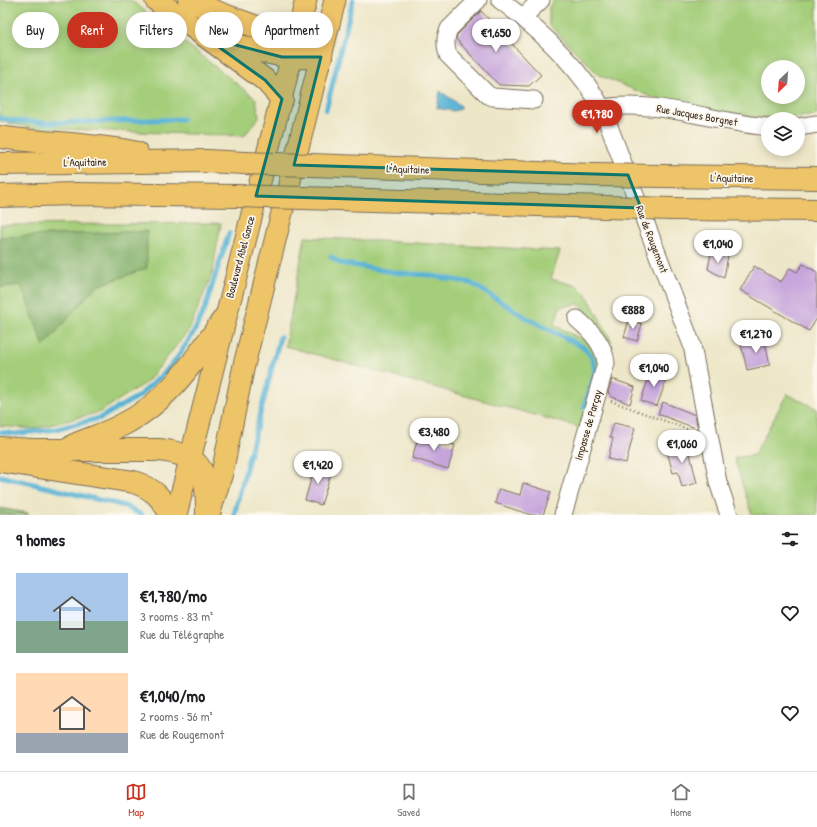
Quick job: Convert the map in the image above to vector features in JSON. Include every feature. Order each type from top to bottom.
[{"type":"highway","points":[[156,0],[195,29]]},
{"type":"highway","points":[[192,1],[226,0]]},
{"type":"highway","points":[[192,1],[294,50]]},
{"type":"highway","points":[[243,43],[294,50],[321,57]]},
{"type":"highway","points":[[220,48],[265,80],[282,99]]},
{"type":"highway","points":[[0,137],[21,140],[107,146],[179,162]]},
{"type":"highway","name":"L'Aquitaine","points":[[0,164],[179,162],[244,163],[594,175],[817,178]]},
{"type":"highway","points":[[0,196],[76,194],[236,196],[672,209],[817,210]]},
{"type":"highway","points":[[64,449],[123,425],[156,402],[182,377],[225,317]]},
{"type":"highway","points":[[0,448],[32,450],[159,450],[176,452],[190,457],[205,478],[208,515]]},
{"type":"highway","points":[[0,460],[134,482],[148,487],[158,495],[171,515]]},
{"type":"main road","name":"Boulevard Abel Gance","points":[[176,515],[306,0]]},
{"type":"main road","points":[[208,515],[222,473],[244,365],[335,0]]},
{"type":"street","points":[[478,0],[449,29],[446,34],[446,48],[448,55],[488,95],[493,97],[534,100]]},
{"type":"street","name":"Rue de Rougemont","points":[[500,0],[523,17],[567,59],[590,85],[602,108],[684,320],[697,368],[718,482],[729,515]]},
{"type":"street","points":[[523,17],[541,0]]},
{"type":"street","name":"Rue Jacques Borgnet","points":[[602,108],[617,106],[648,107],[761,126]]},
{"type":"street","points":[[805,125],[817,124]]},
{"type":"street","name":"Impasse de Parçay","points":[[563,515],[606,363],[605,356],[590,330],[577,319]]},
{"type":"path","points":[[597,396],[710,438]]},
{"type":"highlighted area","points":[[205,37],[282,57],[321,57],[294,165],[628,175],[641,208],[256,196],[282,99],[265,80]]},
{"type":"green space","points":[[0,0],[131,0],[146,12],[126,12],[126,48],[187,48],[187,44],[256,99],[259,117],[244,136],[32,128],[0,121]]},
{"type":"green space","points":[[554,0],[817,0],[817,115],[805,116],[805,112],[761,112],[761,117],[729,115],[656,99],[599,75],[549,25],[549,7]]},
{"type":"green space","points":[[221,223],[212,274],[189,330],[148,381],[100,412],[34,429],[0,426],[0,225]]},
{"type":"green space","points":[[147,231],[147,268],[95,287],[44,346],[21,285],[0,287],[0,237]]},
{"type":"green space","points":[[305,237],[560,251],[551,279],[578,286],[587,295],[612,342],[602,335],[579,304],[560,307],[554,325],[589,343],[602,367],[582,428],[285,346]]},
{"type":"green space","points":[[787,394],[817,409],[817,515],[752,515],[734,458],[754,455]]},
{"type":"green space","points":[[0,508],[28,513],[28,515],[0,515]]},
{"type":"water","points":[[440,91],[461,106],[461,109],[453,111],[437,108]]},
{"type":"building","points":[[481,11],[541,75],[529,86],[499,85],[456,39],[457,35]]},
{"type":"building","points":[[711,253],[728,255],[724,278],[708,269]]},
{"type":"building","points":[[803,264],[817,272],[817,318],[809,331],[740,290],[754,266],[781,282],[790,268],[797,272]]},
{"type":"building","points":[[629,320],[642,324],[637,341],[624,337]]},
{"type":"building","points":[[764,339],[770,365],[747,370],[741,344]]},
{"type":"building","points":[[651,370],[668,375],[657,406],[641,401]]},
{"type":"building","points":[[612,379],[635,387],[630,404],[610,396],[611,394],[608,393]]},
{"type":"building","points":[[663,402],[695,415],[698,429],[658,414]]},
{"type":"building","points":[[614,423],[635,428],[626,463],[608,459],[613,438],[610,437]]},
{"type":"building","points":[[419,434],[455,445],[448,469],[412,458]]},
{"type":"building","points":[[687,442],[697,483],[682,487],[678,472],[673,473],[666,448]]},
{"type":"building","points":[[315,465],[332,470],[321,505],[305,500]]},
{"type":"building","points":[[523,483],[551,492],[543,515],[531,515],[495,503],[499,489],[520,495]]},
{"type":"waterway","points":[[326,110],[353,0]]},
{"type":"waterway","points":[[0,118],[17,121],[50,123],[182,119]]},
{"type":"waterway","points":[[0,432],[15,434],[57,429],[100,418],[139,396],[175,361],[194,332],[205,308],[229,233]]},
{"type":"waterway","points":[[331,257],[340,263],[399,273],[428,275],[471,283],[527,318],[581,346],[593,359],[594,367],[594,374],[584,407]]},
{"type":"waterway","points":[[234,515],[280,337]]},
{"type":"waterway","points":[[0,476],[125,506],[142,515]]}]
